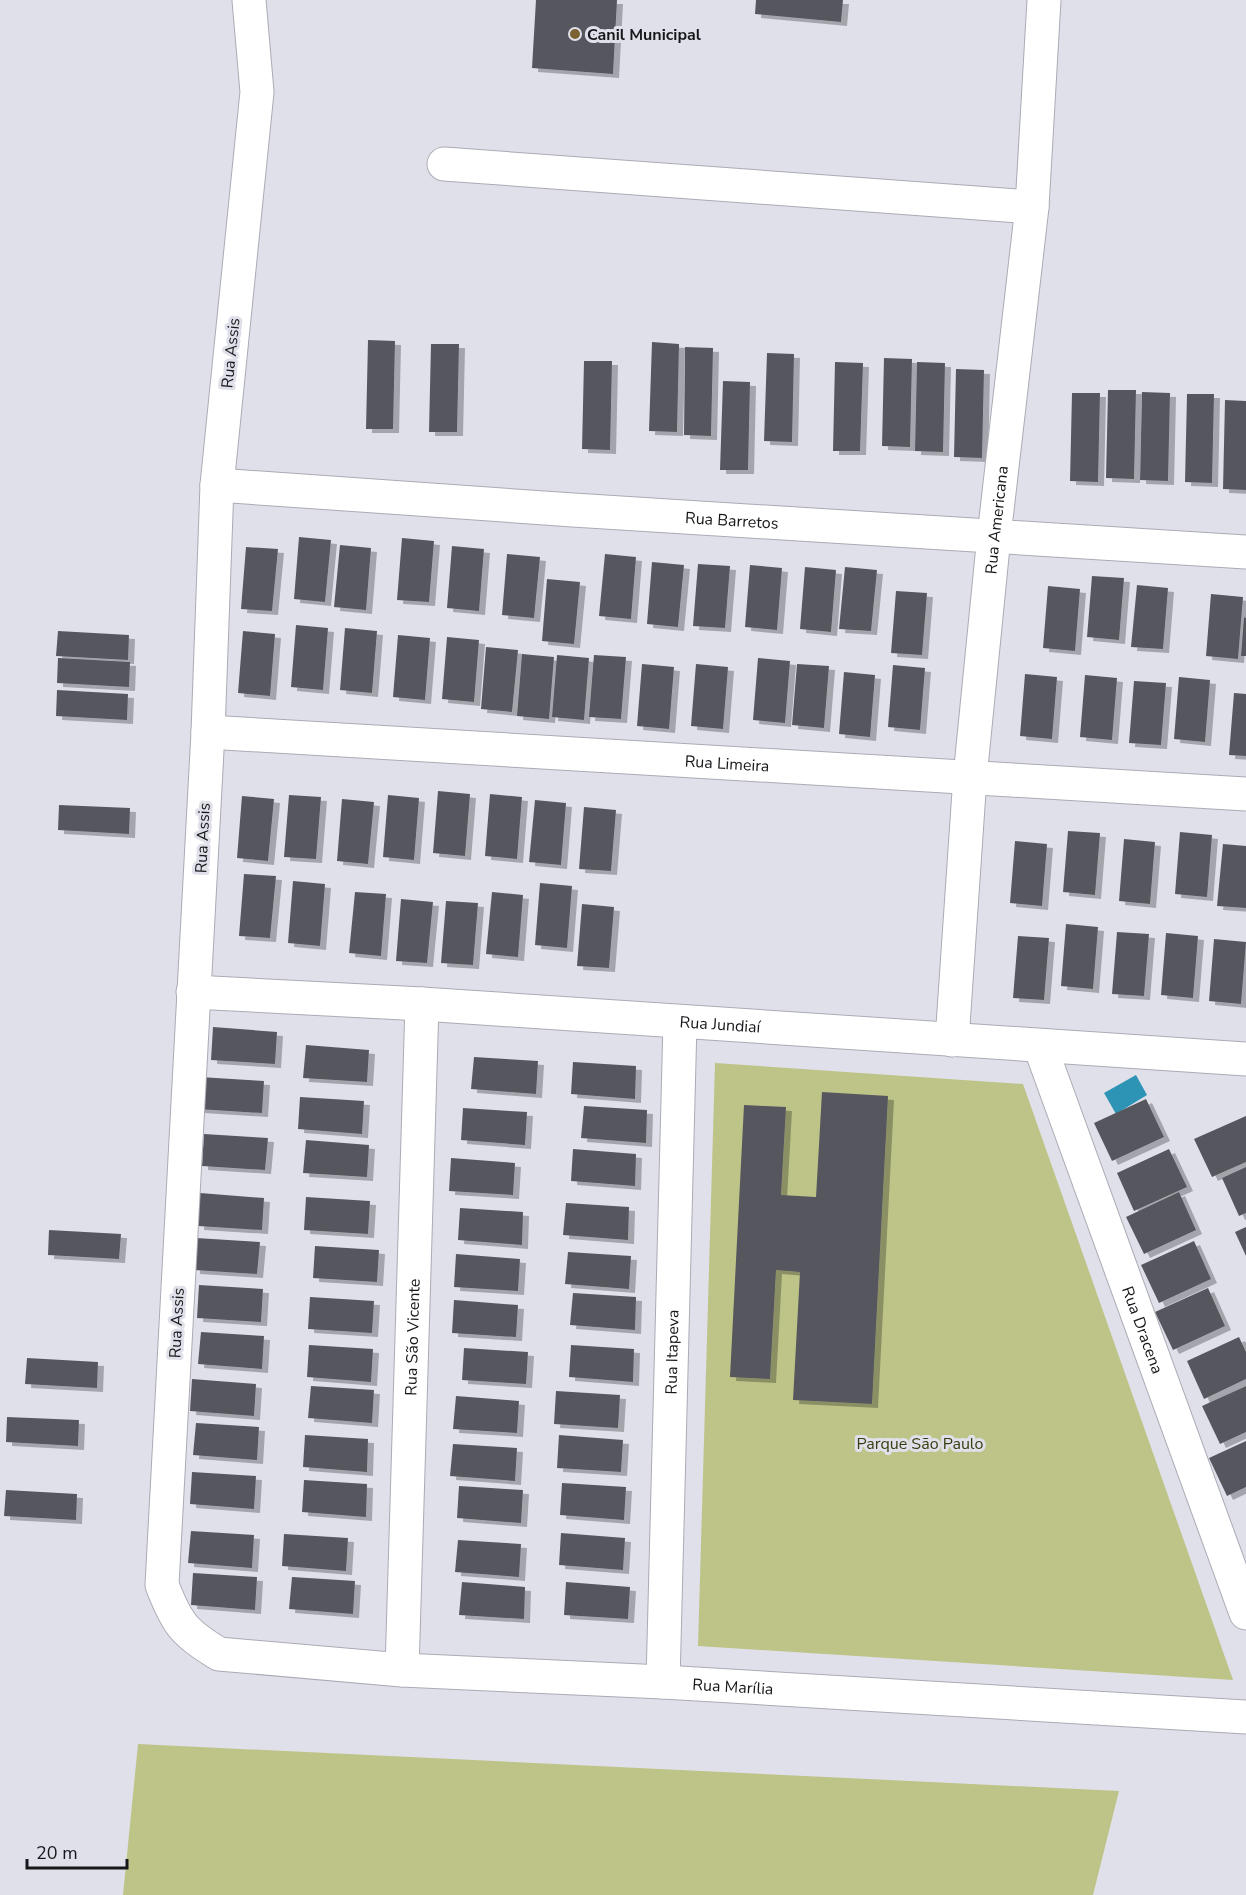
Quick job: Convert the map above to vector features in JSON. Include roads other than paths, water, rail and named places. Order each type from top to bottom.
[{"type":"street","name":"Rua Assis","points":[[219,1654],[194,1639],[174,1616],[162,1586],[208,732],[217,485],[257,93],[249,0]]},
{"type":"street","name":"Rua Americana","points":[[952,1040],[970,777],[994,536],[1032,207],[1044,0]]},
{"type":"street","points":[[444,164],[1032,207]]},
{"type":"street","name":"Rua Barretos","points":[[217,485],[573,510],[1246,552]]},
{"type":"street","name":"Rua Limeira","points":[[208,732],[1246,794]]},
{"type":"street","name":"Rua Jundiaí","points":[[194,992],[422,1004],[1246,1059]]},
{"type":"street","name":"Rua São Vicente","points":[[402,1670],[422,1004]]},
{"type":"street","name":"Rua Itapeva","points":[[663,1682],[680,1022]]},
{"type":"street","name":"Rua Dracena","points":[[1040,1046],[1246,1612]]},
{"type":"street","name":"Rua Marília","points":[[219,1654],[402,1670],[663,1682],[1246,1717]]},
{"type":"water","points":[[1136,1075],[1147,1095],[1116,1114],[1104,1093]]},
{"type":"place","name":"Canil Municipal","points":[[575,34]]},
{"type":"park label","name":"Parque São Paulo","points":[[920,1443]]}]
